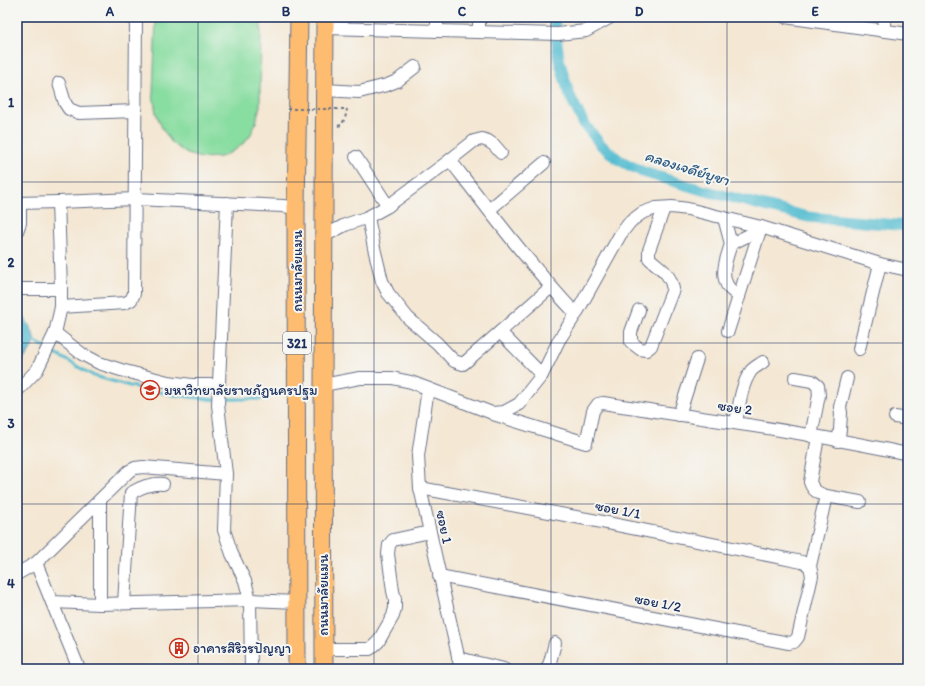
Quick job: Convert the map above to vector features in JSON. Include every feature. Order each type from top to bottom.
[{"type":"highway","name":"ถนนมาลัยแมน","points":[[297,669],[296,208],[299,17]]},
{"type":"highway","name":"ถนนมาลัยแมน","points":[[324,669],[323,385],[325,22]]},
{"type":"street","points":[[61,307],[125,303],[131,300],[134,294],[136,199],[136,17]]},
{"type":"street","points":[[392,29],[393,17]]},
{"type":"street","points":[[437,31],[438,17]]},
{"type":"street","points":[[478,32],[479,17]]},
{"type":"street","points":[[325,22],[392,29],[558,34],[586,31],[611,17]]},
{"type":"street","points":[[785,17],[908,34]]},
{"type":"street","points":[[882,31],[885,17]]},
{"type":"street","points":[[325,90],[359,92],[387,85],[397,80],[415,67]]},
{"type":"street","points":[[59,83],[65,103],[69,109],[79,113],[136,111]]},
{"type":"street","points":[[324,236],[345,225],[368,217],[388,206],[474,141],[482,139],[488,141],[501,152]]},
{"type":"street","points":[[356,157],[388,206]]},
{"type":"street","points":[[450,160],[551,287],[576,314]]},
{"type":"street","points":[[489,210],[544,163]]},
{"type":"street","points":[[17,231],[20,222],[18,203],[136,199],[283,206],[296,208]]},
{"type":"street","points":[[17,391],[37,370],[54,336],[61,307],[58,202]]},
{"type":"street","points":[[227,203],[218,405],[226,474],[224,530],[232,554],[245,581],[250,600],[251,669]]},
{"type":"street","points":[[323,385],[360,378],[392,378],[411,382],[492,413],[504,412],[519,404],[542,375],[559,340],[576,314],[620,235],[630,222],[642,213],[656,208],[672,207],[688,209],[724,218],[760,230],[880,264],[908,270]]},
{"type":"street","points":[[639,310],[631,332],[632,342],[640,349],[646,350],[651,346],[673,289],[669,276],[649,258],[649,250],[664,208]]},
{"type":"street","points":[[368,217],[382,281],[388,293],[408,318],[437,343],[454,361],[463,364],[551,287]]},
{"type":"street","points":[[724,218],[731,244],[725,261],[724,277],[728,287],[739,297]]},
{"type":"street","points":[[731,244],[760,230]]},
{"type":"street","points":[[728,331],[760,230]]},
{"type":"street","points":[[859,349],[880,264]]},
{"type":"street","points":[[17,289],[61,289]]},
{"type":"street","points":[[500,332],[542,375]]},
{"type":"street","points":[[54,336],[99,363],[121,370],[168,382],[219,387]]},
{"type":"street","points":[[679,415],[696,359]]},
{"type":"street","points":[[736,423],[746,381],[751,371],[763,362]]},
{"type":"street","points":[[795,378],[812,380],[818,386],[819,395],[810,482],[812,487],[818,494],[860,502]]},
{"type":"street","points":[[838,440],[840,430],[840,407],[847,378]]},
{"type":"street","name":"ซอย 1","points":[[428,389],[418,456],[420,488],[459,663]]},
{"type":"street","name":"ซอย 2","points":[[492,413],[586,443],[593,411],[598,404],[603,403],[815,436],[908,454]]},
{"type":"street","points":[[895,417],[908,420]]},
{"type":"street","points":[[17,574],[36,563],[129,471],[135,468],[142,467],[226,474]]},
{"type":"street","points":[[124,603],[131,493],[154,483],[163,484]]},
{"type":"street","name":"ซอย 1/1","points":[[420,488],[802,562],[810,566]]},
{"type":"street","name":"ซอย 1/2","points":[[439,576],[789,643],[794,642],[798,637],[812,576],[810,566],[826,496]]},
{"type":"street","points":[[100,500],[100,604]]},
{"type":"street","points":[[324,649],[370,649],[378,642],[396,608],[388,554],[389,545],[393,540],[430,532]]},
{"type":"street","points":[[36,563],[79,669]]},
{"type":"street","points":[[52,602],[100,604],[250,600],[297,602]]},
{"type":"street","points":[[547,669],[555,643]]},
{"type":"street","points":[[459,663],[504,669]]},
{"type":"path","points":[[287,109],[347,109]]},
{"type":"green space","points":[[156,17],[261,17],[260,106],[251,134],[245,142],[235,150],[221,157],[201,158],[187,154],[172,143],[162,128],[156,113],[153,94]]},
{"type":"water","points":[[17,307],[33,333],[34,341],[32,348],[17,368]]},
{"type":"waterway","name":"คลองเจดีย์บูชา","points":[[554,17],[559,59],[569,94],[583,122],[600,144],[619,160],[643,172],[702,190],[808,217],[908,226]]},
{"type":"waterway","points":[[34,341],[45,347]]},
{"type":"waterway","points":[[49,350],[94,376],[130,386],[174,395],[216,400]]},
{"type":"waterway","points":[[222,399],[268,399]]},
{"type":"place","name":"มหาวิทยาลัยราชภัฏนครปฐม","points":[[150,390]]},
{"type":"place","name":"อาคารสิริวรปัญญา","points":[[179,648]]}]
